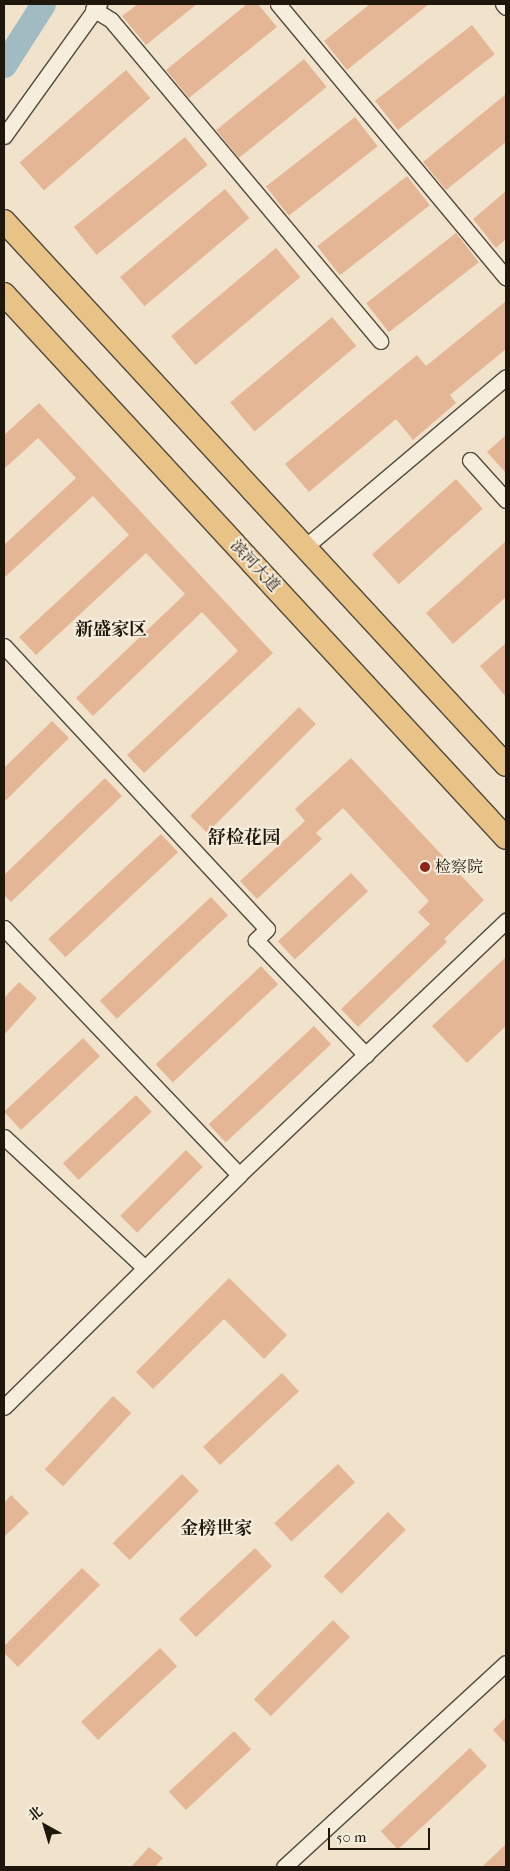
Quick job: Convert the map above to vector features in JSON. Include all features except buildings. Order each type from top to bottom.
[{"type":"main road","points":[[4,221],[506,765]]},
{"type":"main road","name":"滨河大道","points":[[4,294],[506,838]]},
{"type":"street","points":[[278,4],[506,278]]},
{"type":"street","points":[[503,4],[506,8]]},
{"type":"street","points":[[4,136],[96,6],[111,20],[380,341]]},
{"type":"street","points":[[305,547],[506,377]]},
{"type":"street","points":[[470,460],[506,500]]},
{"type":"street","points":[[4,646],[267,929],[256,940],[366,1055]]},
{"type":"street","points":[[4,1407],[239,1175],[506,921]]},
{"type":"street","points":[[4,928],[239,1175]]},
{"type":"street","points":[[4,1137],[145,1268]]},
{"type":"street","points":[[284,1867],[506,1663]]},
{"type":"waterway","points":[[4,65],[43,4]]},
{"type":"place","name":"检察院","points":[[425,867]]},
{"type":"district","name":"新盛家区","points":[[111,630]]},
{"type":"district","name":"舒检花园","points":[[244,838]]},
{"type":"district","name":"金榜世家","points":[[216,1529]]}]
